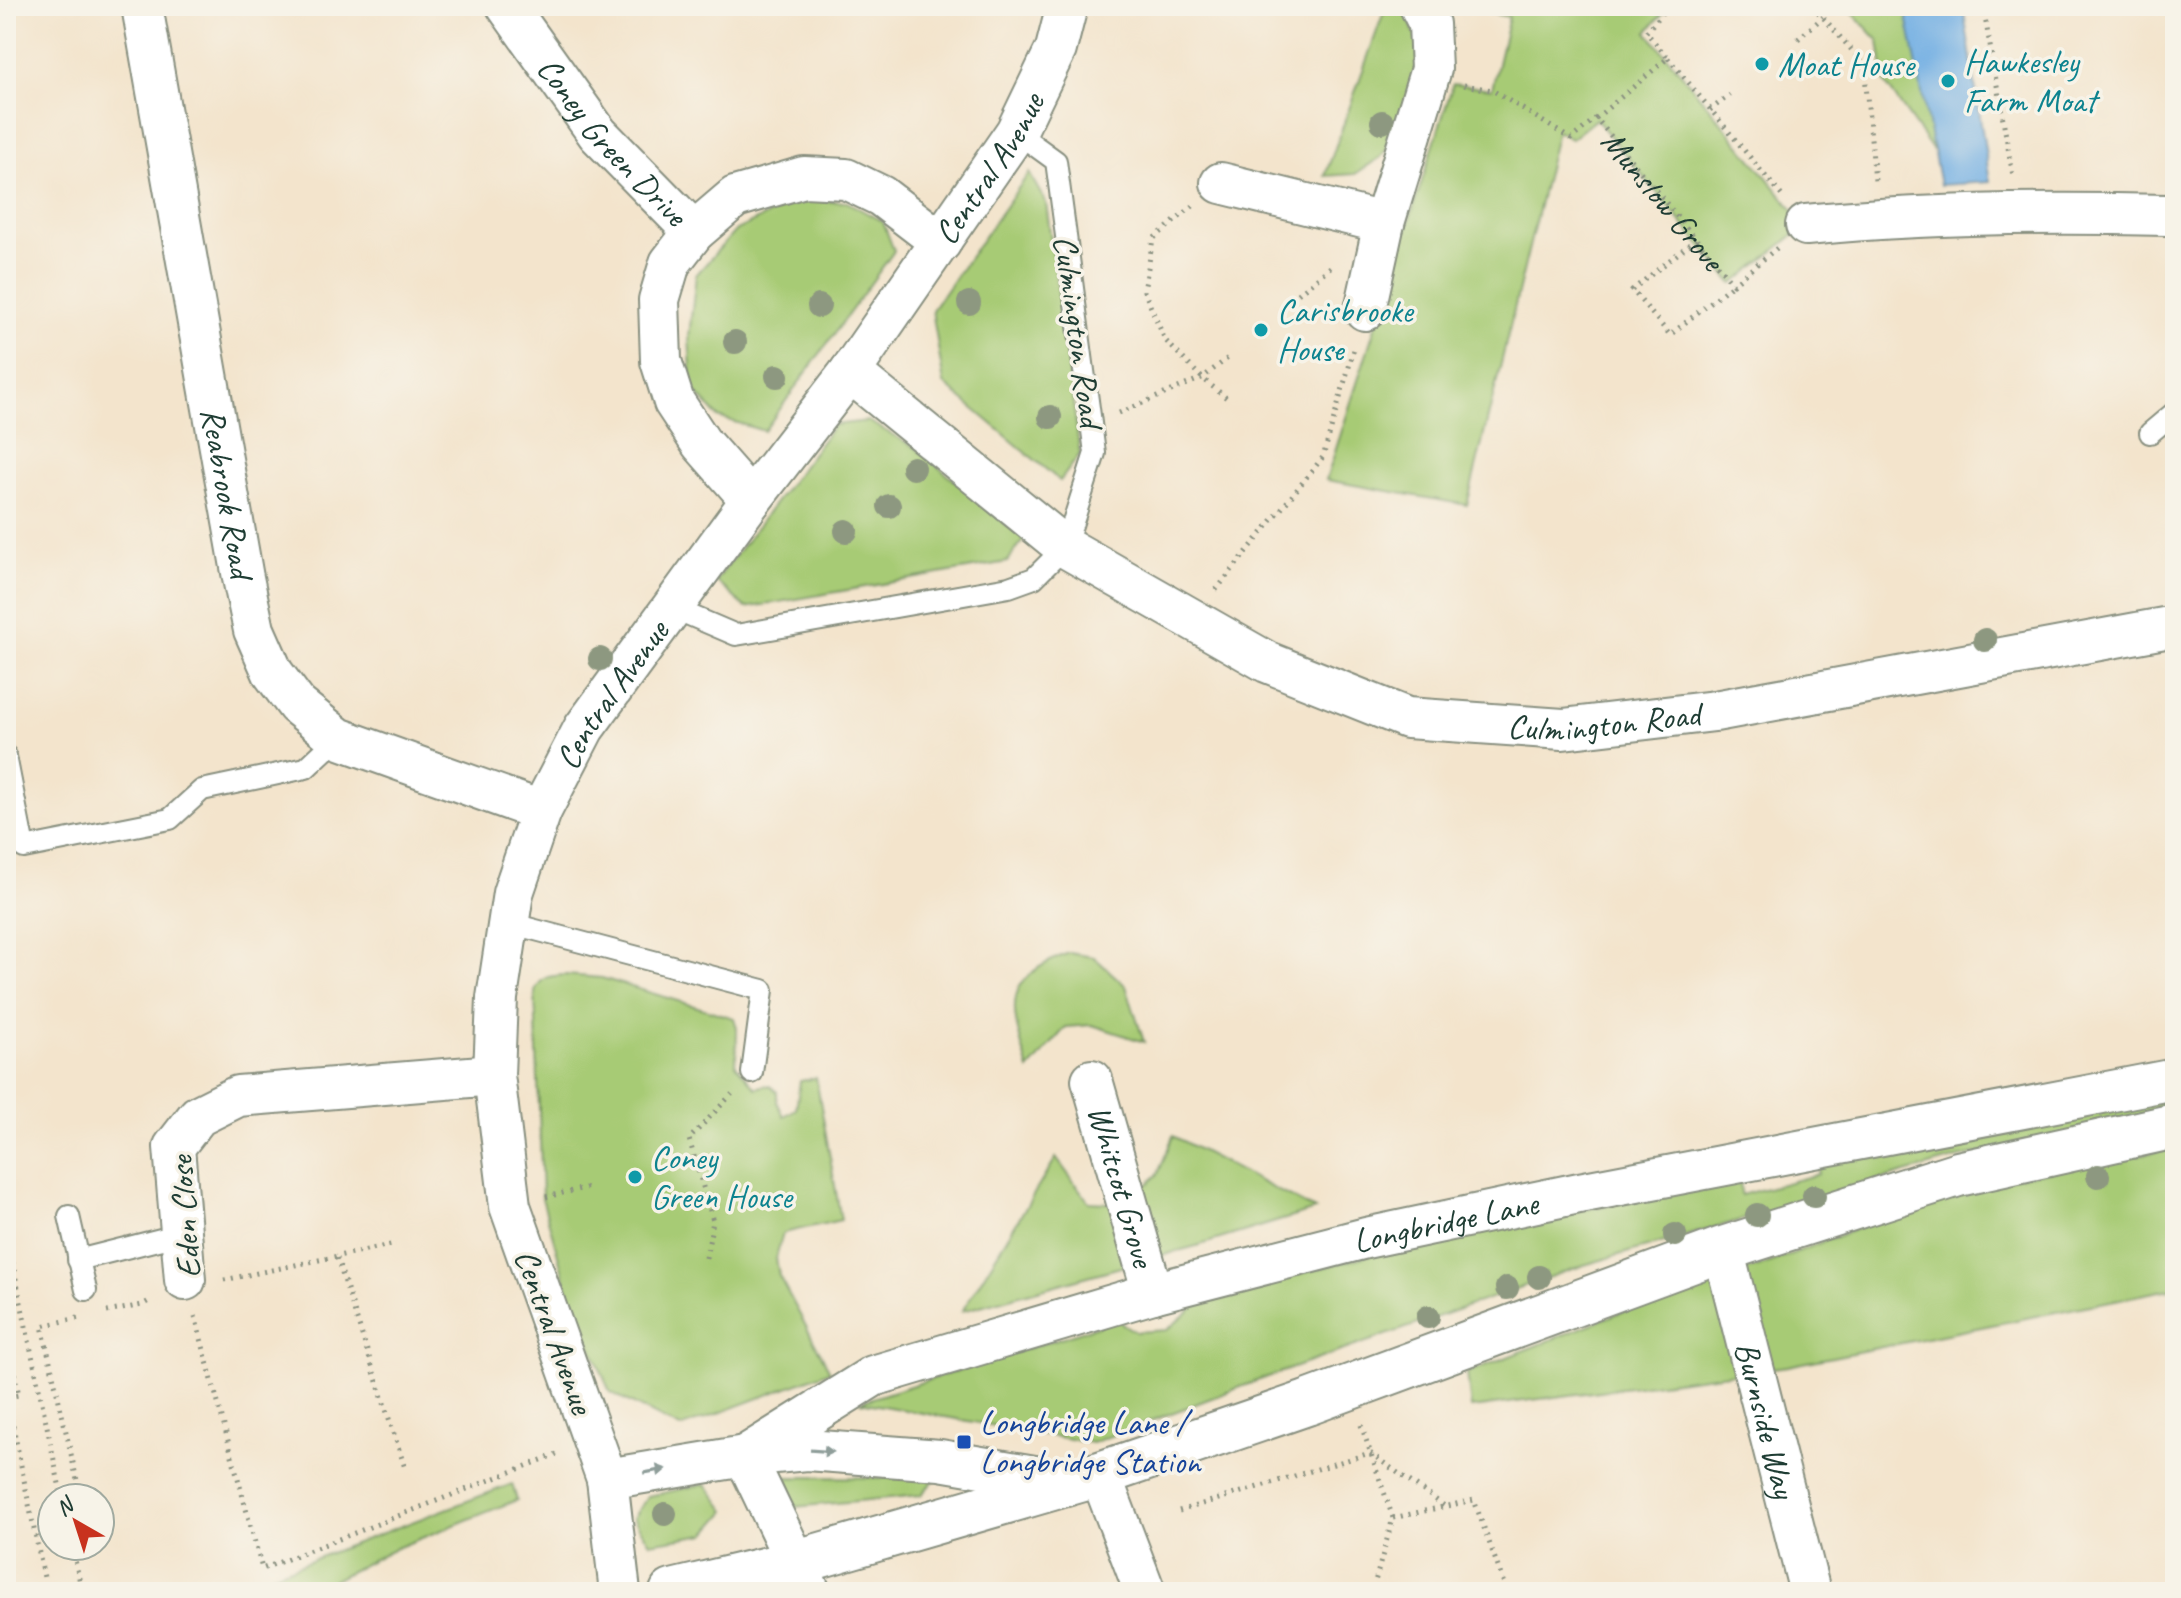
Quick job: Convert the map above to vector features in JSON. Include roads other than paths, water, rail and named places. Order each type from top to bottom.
[{"type":"street","name":"Reabrook Road","points":[[142,6],[240,563],[254,630],[273,673],[297,705],[338,738],[541,811]]},
{"type":"street","name":"Coney Green Drive","points":[[507,6],[598,134],[694,232]]},
{"type":"street","name":"Central Avenue","points":[[607,1479],[510,1206],[494,1075],[497,998],[513,893],[541,811],[584,728],[751,500],[850,372],[1016,132],[1056,49],[1067,6]]},
{"type":"street","points":[[1365,310],[1384,223],[1431,69],[1429,24],[1420,6]]},
{"type":"street","name":"Coney Green Drive","points":[[751,500],[701,443],[674,402],[661,361],[659,300],[670,263],[694,232],[735,197],[804,177],[846,179],[881,196],[941,242]]},
{"type":"street","points":[[1221,183],[1384,223]]},
{"type":"street","points":[[1806,225],[1878,218],[2019,213],[2172,219]]},
{"type":"street","name":"Culmington Road","points":[[850,372],[1065,547],[1267,662],[1407,718],[1563,729],[1715,711],[2175,626]]},
{"type":"street","name":"Eden Close","points":[[185,1280],[174,1147],[198,1116],[238,1096],[494,1075]]},
{"type":"street","name":"Longbridge Lane","points":[[745,1456],[873,1376],[1153,1293],[1366,1238],[1549,1199],[2175,1079]]},
{"type":"street","name":"Whitcot Grove","points":[[1092,1080],[1153,1293]]},
{"type":"street","name":"Longbridge Lane","points":[[672,1592],[803,1577],[1348,1388],[1723,1249],[1958,1174],[2175,1126]]},
{"type":"street","name":"Burnside Way","points":[[1723,1249],[1810,1592]]},
{"type":"street","name":"Longbridge Lane","points":[[607,1479],[745,1456],[807,1450],[931,1459],[1085,1478]]},
{"type":"street","points":[[745,1456],[803,1577]]},
{"type":"street","points":[[1085,1478],[1145,1592]]},
{"type":"street","points":[[607,1479],[620,1592]]},
{"type":"lane","name":"Culmington Road","points":[[673,608],[736,635],[1009,587],[1034,578],[1065,547],[1095,453],[1092,425],[1056,161],[1016,132]]},
{"type":"lane","points":[[2150,433],[2175,412]]},
{"type":"lane","points":[[6,756],[24,848],[170,819],[202,790],[306,768],[338,738]]},
{"type":"lane","points":[[509,923],[763,990],[752,1073]]},
{"type":"lane","points":[[69,1216],[86,1290]]},
{"type":"lane","points":[[78,1260],[181,1234]]},
{"type":"water","name":"Hawkesley Farm Moat","points":[[1905,6],[1963,6],[1990,182],[1940,185]]},
{"type":"place","name":"Moat House","points":[[1762,64]]},
{"type":"place","name":"Hawkesley Farm Moat","points":[[1948,81]]},
{"type":"place","name":"Carisbrooke House","points":[[1261,330]]},
{"type":"place","name":"Coney Green House","points":[[635,1177]]},
{"type":"place","name":"Longbridge Lane / Longbridge Station","points":[[964,1442]]}]
